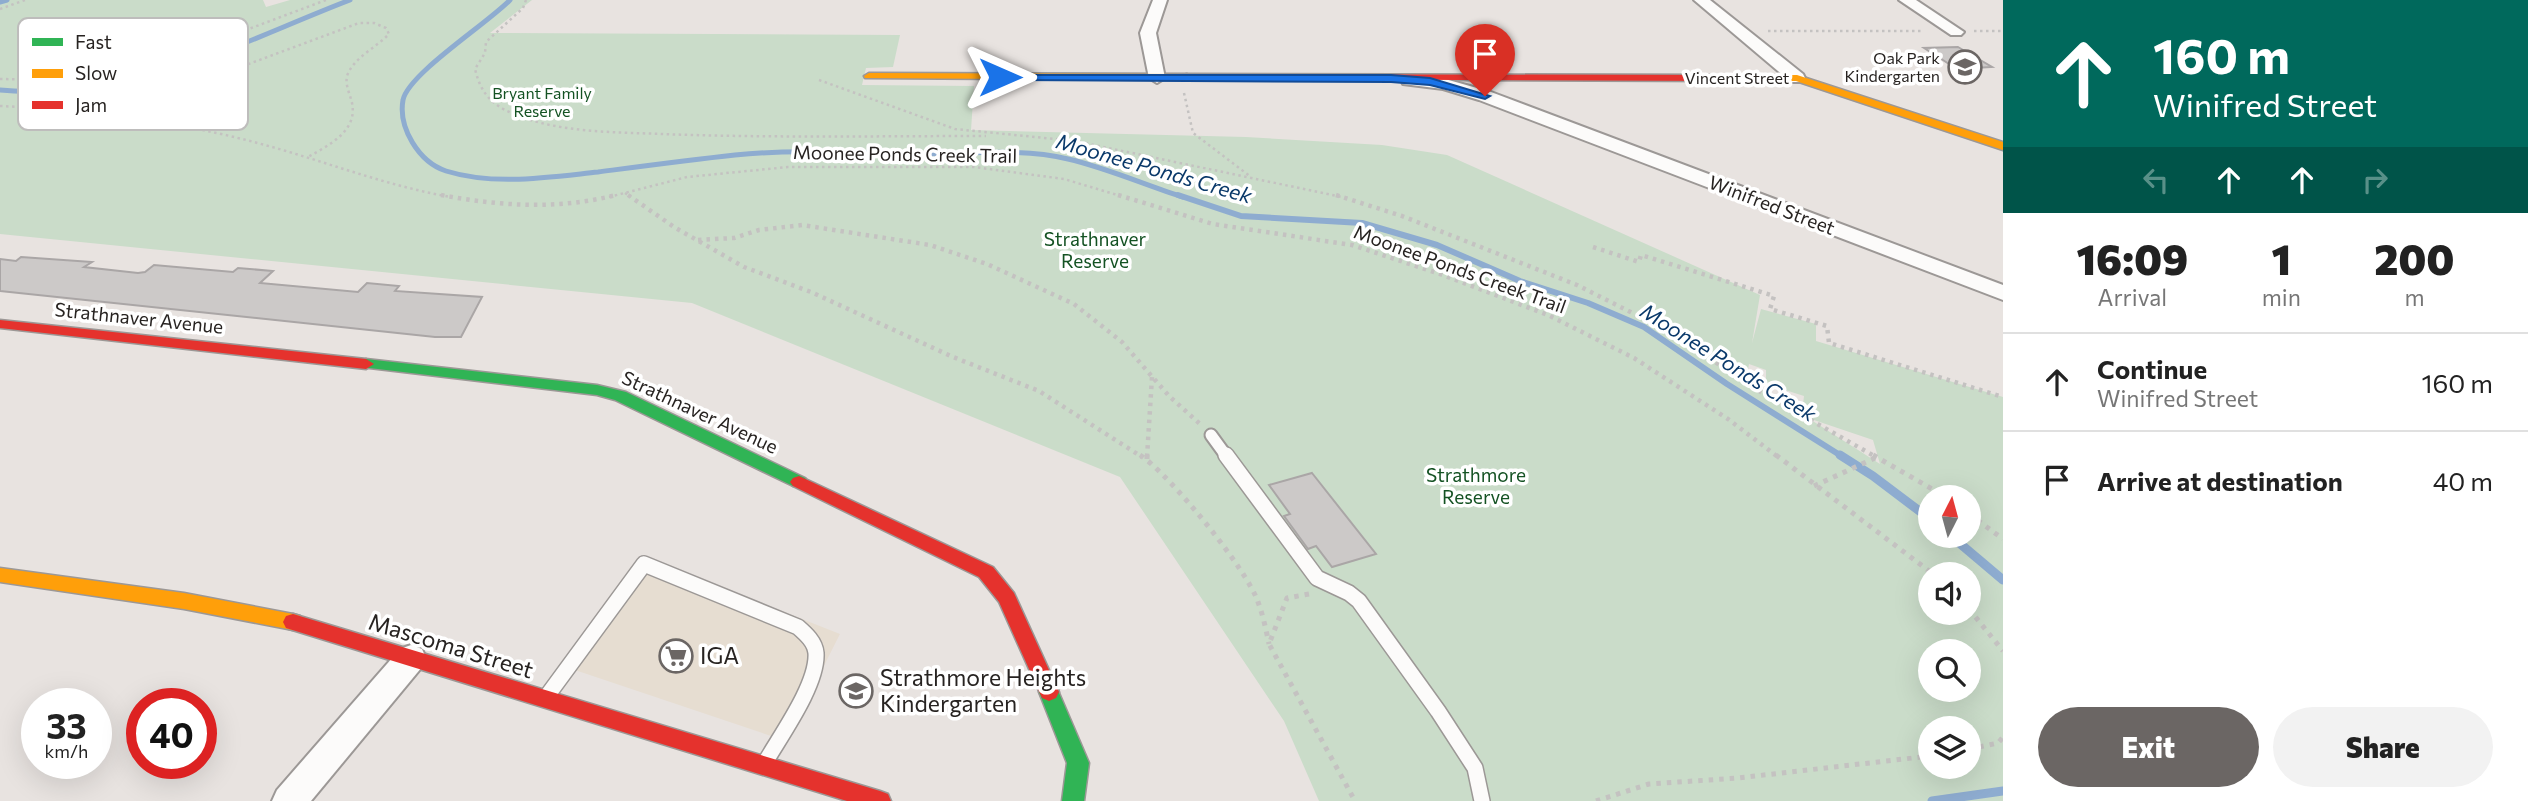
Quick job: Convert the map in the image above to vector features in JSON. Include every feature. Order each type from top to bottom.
[{"type":"street","points":[[1157,78],[1148,33],[1160,0]]},
{"type":"street","points":[[1701,0],[1797,78]]},
{"type":"street","points":[[1906,0],[1955,32]]},
{"type":"street","name":"Vincent Street","points":[[869,76],[1797,78],[2003,146]]},
{"type":"street","name":"Winifred Street","points":[[1391,78],[1445,84],[1540,117],[2003,293]]},
{"type":"street","name":"Winifred Street","points":[[1540,117],[1523,105],[1519,96],[1526,82],[1544,78]]},
{"type":"street","name":"Strathnaver Avenue","points":[[0,324],[540,383],[597,390],[620,396],[986,572],[1007,598],[1073,746],[1078,763],[1073,801]]},
{"type":"street","name":"Mascoma Street","points":[[0,575],[244,611],[411,658],[880,801]]},
{"type":"street","points":[[289,801],[411,658]]},
{"type":"lane","points":[[1211,435],[1317,578],[1349,593],[1359,601],[1438,711],[1475,768],[1482,801]]},
{"type":"lane","points":[[545,699],[644,565],[798,627],[808,635],[816,652],[815,671],[763,767]]},
{"type":"path","points":[[0,9],[25,0]]},
{"type":"path","points":[[248,29],[326,0]]},
{"type":"path","points":[[526,0],[523,8],[486,41],[485,53],[475,69],[481,89],[492,102],[515,113],[554,124],[604,131],[698,136],[1011,136]]},
{"type":"path","points":[[248,66],[359,23],[374,23],[386,28],[389,34],[380,45],[350,69],[346,82],[353,102],[354,118],[347,131],[307,158]]},
{"type":"path","points":[[1982,31],[2003,31]]},
{"type":"path","points":[[1766,32],[1955,32]]},
{"type":"path","points":[[0,79],[18,79]]},
{"type":"path","points":[[819,80],[955,129],[1075,141],[1326,192],[1402,216],[1577,285],[1668,331],[1761,392],[1924,485]]},
{"type":"path","points":[[1182,85],[1193,133],[1253,178]]},
{"type":"path","name":"Moonee Ponds Creek Trail","points":[[0,106],[18,107]]},
{"type":"path","name":"Moonee Ponds Creek Trail","points":[[210,130],[405,189],[490,204],[571,204],[687,177],[734,171],[801,167],[974,167],[1064,179],[1213,224],[1352,245],[1440,274],[1586,332],[1684,388],[1919,562]]},
{"type":"path","points":[[625,193],[696,240],[744,267],[811,292],[953,357],[1039,391],[1147,460],[1186,499],[1243,575],[1258,600],[1269,644],[1355,801]]},
{"type":"path","points":[[696,240],[734,238],[759,230],[802,225],[930,245],[986,264],[1074,304],[1122,342],[1211,435]]},
{"type":"path","points":[[1593,247],[1639,262],[1642,255],[1774,296],[1770,309],[1827,326],[1829,343],[2003,397]]},
{"type":"path","points":[[1147,460],[1152,376]]},
{"type":"path","points":[[1814,486],[1875,458]]},
{"type":"path","points":[[1981,523],[2003,539]]},
{"type":"path","points":[[1269,644],[1287,598]]},
{"type":"path","points":[[1981,624],[2003,651]]},
{"type":"path","points":[[1981,746],[1998,743],[2003,737]]},
{"type":"path","points":[[1596,801],[1618,791],[1652,782],[1735,778],[1918,757]]},
{"type":"shaded area","points":[[642,556],[840,634],[786,741],[563,666]]},
{"type":"green space","name":"Strathmore Reserve","points":[[0,0],[263,0],[266,7],[290,0],[532,0],[490,33],[900,35],[893,67],[866,68],[862,85],[974,86],[971,130],[1246,137],[1382,145],[1447,155],[1760,295],[1752,343],[1761,309],[1816,324],[1816,341],[2003,397],[2003,801],[1319,801],[1284,721],[1120,477],[692,303],[0,234]],"holes":[[[1749,364],[1766,370],[1766,384],[1804,396],[1802,413],[1746,380]],[[1808,418],[1873,440],[1880,464]]]},
{"type":"building","name":"Oak Park Kindergarten","points":[[1958,47],[1992,67],[1957,69],[1924,48]]},
{"type":"building","points":[[21,257],[92,262],[84,267],[138,273],[145,272],[154,265],[233,272],[238,268],[273,271],[260,283],[358,292],[367,283],[399,286],[395,291],[482,297],[461,337],[435,337],[0,291],[0,259],[16,261]]},
{"type":"building","points":[[1312,473],[1376,554],[1332,567],[1316,546],[1308,549],[1284,516],[1290,514],[1269,485]]},
{"type":"waterway","name":"Moonee Ponds Creek","points":[[0,2],[7,0]]},
{"type":"waterway","name":"Moonee Ponds Creek","points":[[248,41],[350,0]]},
{"type":"waterway","name":"Moonee Ponds Creek","points":[[510,0],[433,63],[408,89],[403,100],[404,122],[412,143],[436,167],[464,176],[522,179],[757,153],[1011,152],[1049,155],[1083,163],[1183,197]]},
{"type":"waterway","name":"Moonee Ponds Creek","points":[[0,90],[18,91]]},
{"type":"waterway","name":"Moonee Ponds Creek","points":[[1178,195],[1241,216],[1362,223],[1437,245],[1520,281],[1588,303],[1644,327],[1727,384],[1843,457]]},
{"type":"waterway","name":"Moonee Ponds Creek","points":[[1840,455],[1918,510]]},
{"type":"waterway","name":"Moonee Ponds Creek","points":[[1965,548],[2003,580]]},
{"type":"waterway","name":"Moonee Ponds Creek","points":[[1932,801],[2003,791]]},
{"type":"traffic: fast","points":[[366,364],[597,390],[620,396],[799,482]]},
{"type":"traffic: fast","points":[[1049,692],[1078,763],[1073,801]]},
{"type":"traffic: slow","points":[[869,76],[1187,77]]},
{"type":"traffic: slow","points":[[1729,78],[1797,78],[2003,146]]},
{"type":"traffic: slow","points":[[0,575],[184,601],[293,622]]},
{"type":"traffic: jam","points":[[1187,77],[1729,78]]},
{"type":"traffic: jam","points":[[0,324],[366,364]]},
{"type":"traffic: jam","points":[[799,482],[986,572],[1007,598],[1049,692]]},
{"type":"traffic: jam","points":[[293,622],[880,801]]},
{"type":"place","name":"Oak Park Kindergarten","points":[[1965,67]]},
{"type":"place","name":"IGA","points":[[676,656]]},
{"type":"place","name":"Strathmore Heights Kindergarten","points":[[856,691]]},
{"type":"route","points":[[1000,77],[1391,78],[1430,81],[1485,96]]},
{"type":"park label","name":"Bryant Family Reserve","points":[[542,102]]},
{"type":"park label","name":"Strathnaver Reserve","points":[[1095,250]]}]
